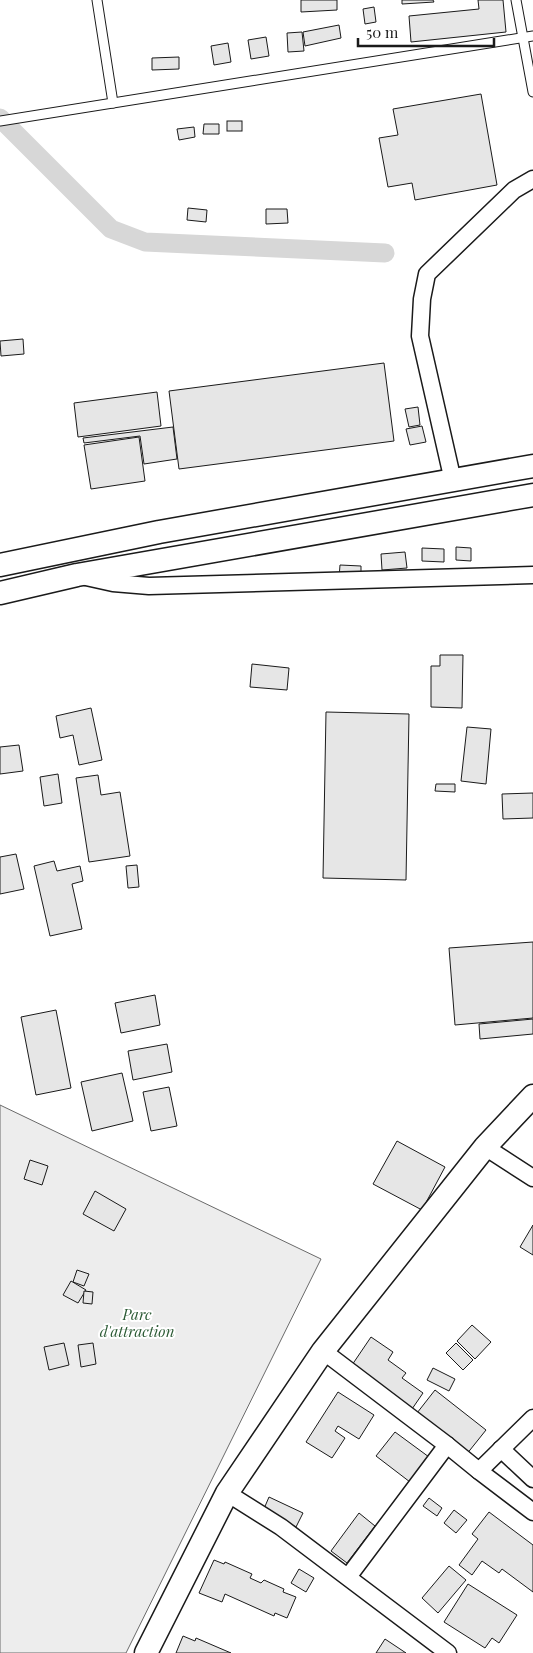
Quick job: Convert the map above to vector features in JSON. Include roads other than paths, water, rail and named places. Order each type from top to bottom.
[{"type":"main road","points":[[0,565],[158,532],[533,466]]},
{"type":"main road","points":[[0,594],[77,575],[533,495]]},
{"type":"main road","points":[[146,1653],[227,1493],[323,1351],[485,1148],[533,1096]]},
{"type":"street","points":[[453,481],[420,336],[422,299],[426,274],[514,190],[533,179]]},
{"type":"street","points":[[77,575],[113,582],[150,586],[533,575]]},
{"type":"street","points":[[485,1148],[533,1178]]},
{"type":"street","points":[[323,1351],[533,1512]]},
{"type":"street","points":[[479,1471],[533,1418]]},
{"type":"street","points":[[348,1577],[447,1445]]},
{"type":"street","points":[[500,1449],[533,1479]]},
{"type":"street","points":[[227,1493],[281,1527],[448,1653]]},
{"type":"lane","points":[[96,0],[113,103]]},
{"type":"lane","points":[[516,0],[533,92]]},
{"type":"lane","points":[[0,121],[533,36]]},
{"type":"waterway","points":[[0,118],[111,229],[145,242],[385,253]]},
{"type":"park label","name":"Parc d'attraction","points":[[137,1322]]}]
